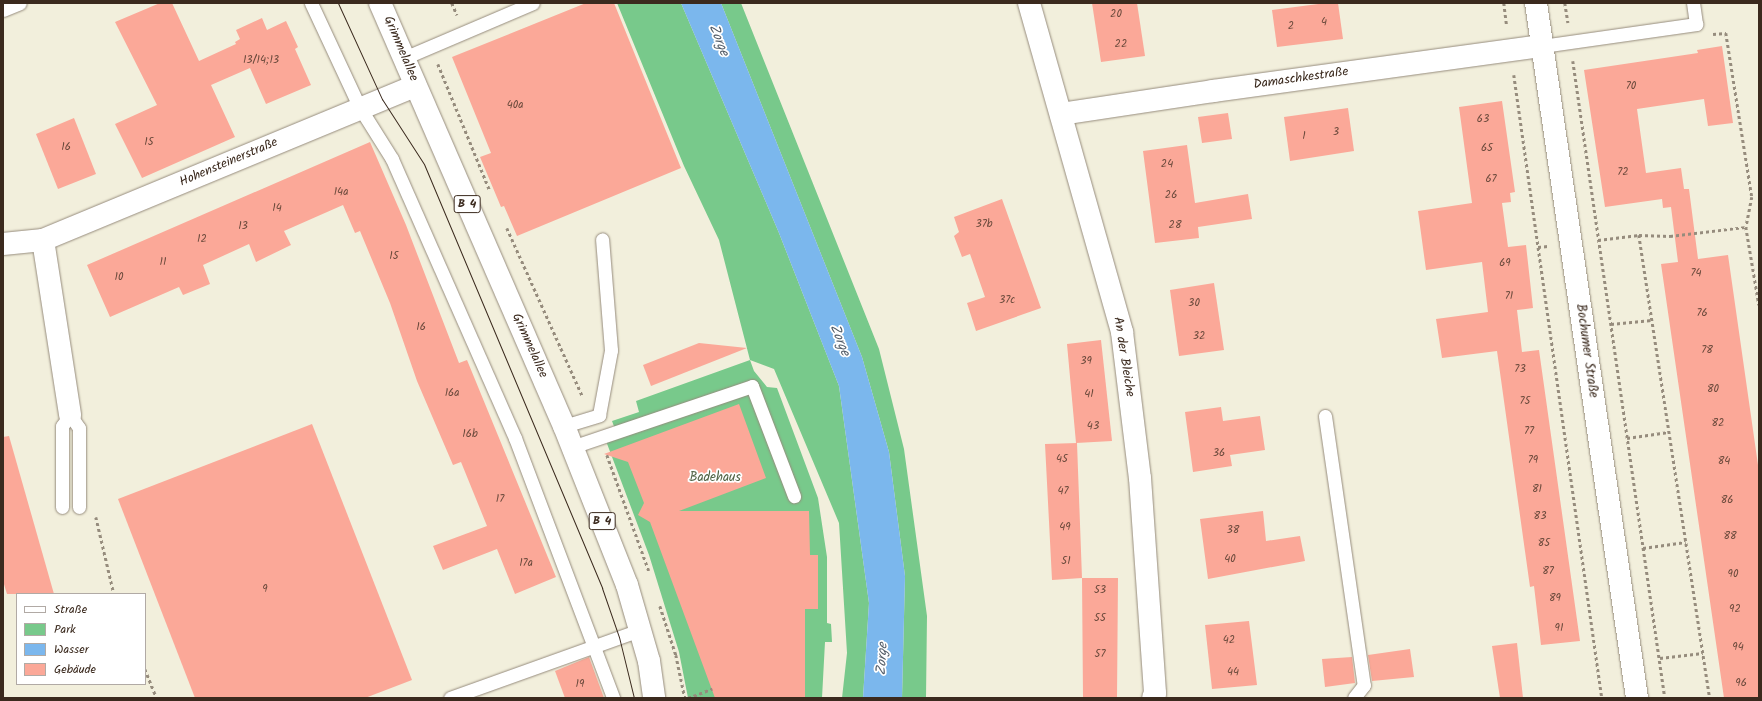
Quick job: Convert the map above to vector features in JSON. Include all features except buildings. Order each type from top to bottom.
[{"type":"street","name":"Grimmelallee","points":[[380,3],[564,426],[627,585],[649,661],[654,698]]},
{"type":"street","name":"An der Bleiche","points":[[1029,3],[1122,332],[1140,478],[1155,693],[1153,698]]},
{"type":"street","name":"Bochumer Straße","points":[[1536,3],[1637,698]]},
{"type":"street","name":"Damaschkestraße","points":[[1061,114],[1542,46]]},
{"type":"street","name":"Hohensteinerstraße","points":[[3,244],[43,240],[415,86]]},
{"type":"street","points":[[43,240],[70,415]]},
{"type":"lane","points":[[3,10],[20,3]]},
{"type":"lane","points":[[311,3],[360,108],[392,159],[515,438],[613,698]]},
{"type":"lane","points":[[404,58],[507,8],[533,3]]},
{"type":"lane","points":[[1542,46],[1696,24],[1693,3]]},
{"type":"lane","points":[[564,426],[599,415],[611,350],[602,239]]},
{"type":"lane","points":[[572,447],[752,386],[794,496]]},
{"type":"lane","points":[[62,507],[62,426],[70,415],[79,428],[80,507]]},
{"type":"lane","points":[[1325,416],[1364,685],[1354,698]]},
{"type":"lane","points":[[450,698],[594,645],[640,630]]},
{"type":"path","points":[[1696,24],[1697,36],[1726,32],[1752,197],[1746,227],[1759,305]]},
{"type":"path","points":[[1570,42],[1665,698]]},
{"type":"path","points":[[1510,50],[1602,698]]},
{"type":"path","points":[[1538,247],[1639,235],[1670,236],[1746,227]]},
{"type":"path","points":[[1639,235],[1710,698]]},
{"type":"path","points":[[1611,324],[1652,320]]},
{"type":"path","points":[[1627,438],[1669,432]]},
{"type":"path","points":[[96,515],[114,593]]},
{"type":"path","points":[[1644,548],[1686,542]]},
{"type":"path","points":[[1660,658],[1703,653]]},
{"type":"path","points":[[146,671],[157,698]]},
{"type":"path","points":[[688,698],[712,689]]},
{"type":"green space","points":[[617,3],[681,3],[779,233],[839,386],[869,603],[863,698],[842,698],[847,653],[839,523],[774,369],[750,360],[719,240],[684,166]]},
{"type":"green space","points":[[721,3],[741,3],[879,349],[904,449],[927,616],[926,698],[902,698],[905,576],[889,452],[862,357]]},
{"type":"green space","name":"Badehaus","points":[[750,360],[754,371],[767,387],[777,388],[818,498],[827,557],[827,623],[831,624],[832,642],[825,642],[822,698],[688,698],[679,652],[649,555],[606,441],[618,437],[612,421],[639,412],[636,401]]},
{"type":"water","name":"Zorge","points":[[681,3],[721,3],[862,357],[889,452],[905,576],[902,698],[863,698],[869,603],[839,386],[779,233]]},
{"type":"tram line","points":[[338,3],[382,99],[424,164],[602,588],[619,637],[634,698]]}]
